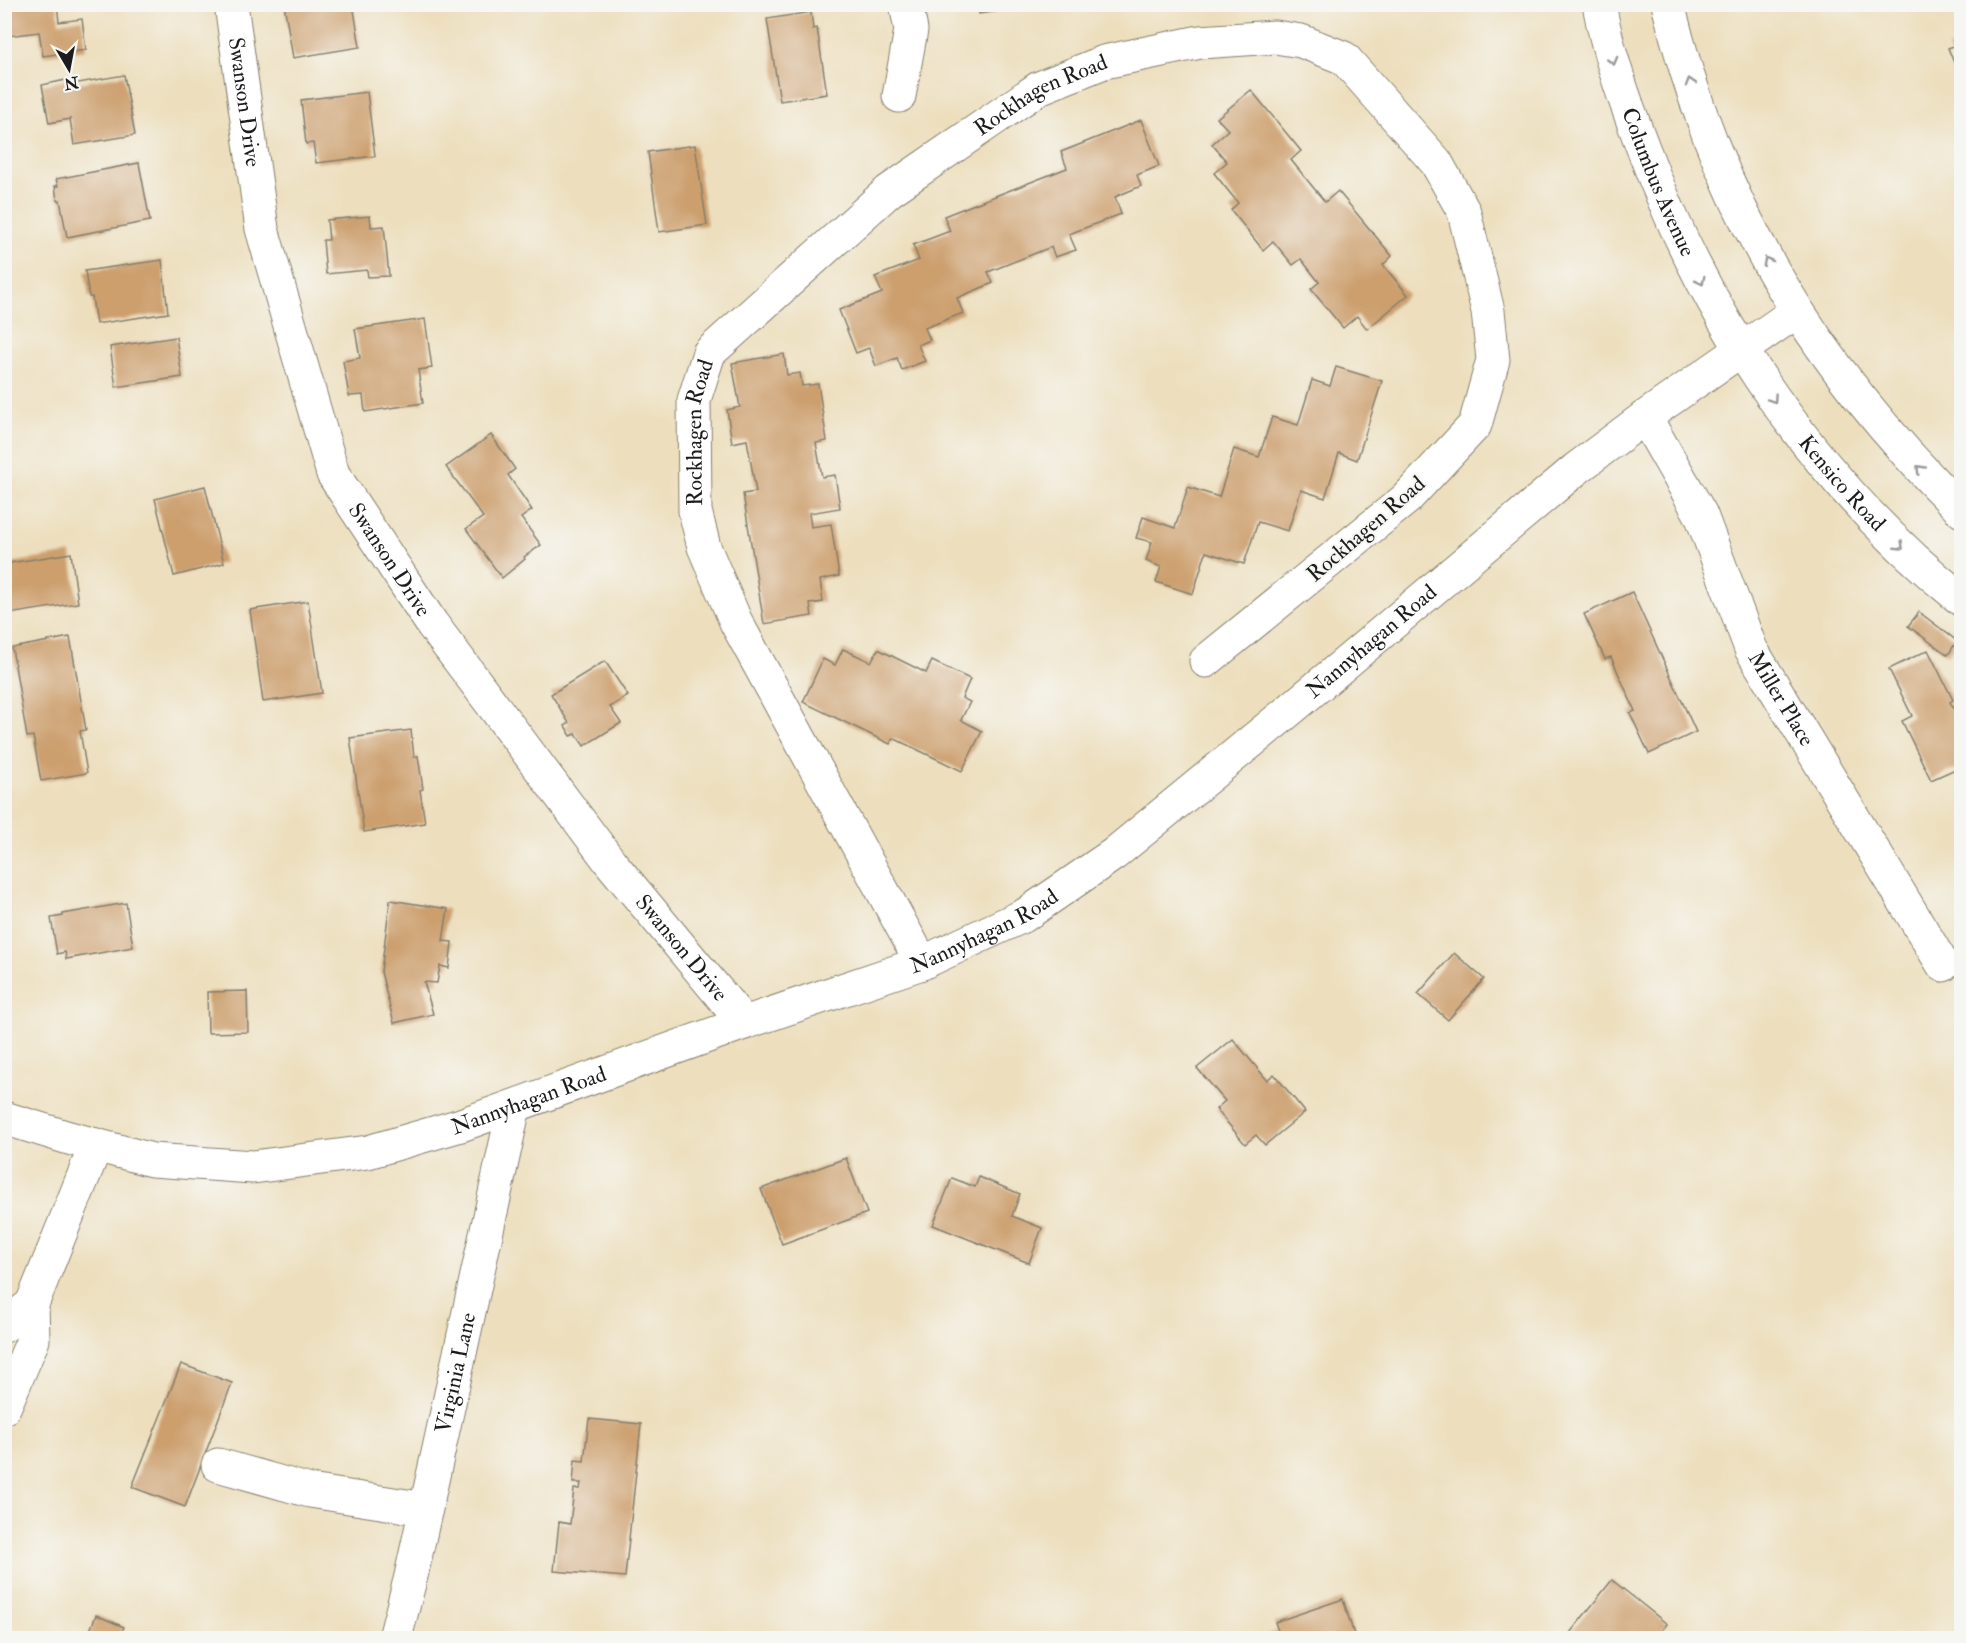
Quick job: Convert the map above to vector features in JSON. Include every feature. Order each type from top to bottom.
[{"type":"street","name":"Swanson Drive","points":[[231,4],[262,229],[333,474],[432,624],[611,863],[744,1023]]},
{"type":"street","points":[[899,96],[911,30],[906,4]]},
{"type":"street","name":"Columbus Avenue","points":[[1599,4],[1615,71],[1654,178],[1703,285],[1741,350]]},
{"type":"street","points":[[1668,4],[1691,85],[1713,148],[1747,224],[1771,269],[1835,367],[1884,429],[1962,511]]},
{"type":"street","name":"Rockhagen Road","points":[[922,963],[736,622],[704,547],[695,511],[694,400],[710,353],[889,191],[1039,88],[1104,62],[1200,42],[1275,37],[1300,41],[1344,58],[1436,162],[1464,212],[1488,311],[1493,360],[1475,425],[1406,500],[1206,661]]},
{"type":"street","name":"Nannyhagan Road","points":[[4,1118],[152,1160],[253,1167],[368,1152],[514,1107],[744,1023],[922,963],[1026,915],[1114,854],[1576,469],[1645,417],[1797,312]]},
{"type":"street","name":"Kensico Road","points":[[1741,350],[1781,411],[1839,484],[1899,546],[1962,600]]},
{"type":"street","name":"Miller Place","points":[[1645,417],[1701,515],[1751,649],[1943,965]]},
{"type":"street","name":"Virginia Lane","points":[[395,1638],[409,1587],[514,1107]]},
{"type":"street","points":[[4,1408],[33,1340],[32,1304],[96,1145]]},
{"type":"street","points":[[4,1326],[32,1304]]},
{"type":"street","points":[[218,1465],[310,1491],[426,1509]]},
{"type":"building","points":[[4,4],[57,4],[59,22],[82,19],[86,50],[43,56],[39,32],[8,36]]},
{"type":"building","points":[[284,4],[353,4],[360,47],[293,58]]},
{"type":"building","points":[[978,4],[1022,4],[1022,8],[979,14]]},
{"type":"building","points":[[811,12],[813,29],[817,28],[827,94],[780,101],[767,19]]},
{"type":"building","points":[[1962,43],[1962,80],[1961,80],[1948,48]]},
{"type":"building","points":[[124,75],[135,135],[74,145],[70,119],[49,123],[42,85],[66,80],[67,85]]},
{"type":"building","points":[[1251,90],[1301,151],[1291,160],[1325,202],[1338,191],[1392,256],[1383,265],[1408,295],[1367,329],[1357,316],[1343,328],[1311,289],[1319,282],[1301,259],[1293,265],[1273,241],[1263,250],[1231,210],[1238,203],[1214,173],[1227,162],[1212,144],[1228,130],[1217,118]]},
{"type":"building","points":[[367,92],[375,156],[316,163],[313,143],[306,144],[301,100]]},
{"type":"building","points":[[1141,120],[1159,166],[1137,175],[1141,186],[1115,197],[1121,214],[1069,234],[1076,250],[1055,257],[1051,247],[988,272],[993,283],[957,298],[963,313],[925,328],[930,340],[918,345],[925,361],[902,370],[897,358],[876,366],[869,348],[856,353],[839,310],[882,293],[875,277],[919,260],[913,245],[950,231],[944,216],[1067,168],[1061,152]]},
{"type":"building","points":[[695,145],[707,225],[659,232],[648,152]]},
{"type":"building","points":[[139,163],[150,221],[67,237],[60,200],[57,200],[56,179]]},
{"type":"building","points":[[370,216],[371,227],[384,226],[389,276],[368,277],[367,270],[326,274],[323,240],[329,240],[327,220]]},
{"type":"building","points":[[162,260],[168,313],[96,324],[85,271]]},
{"type":"building","points":[[425,319],[432,368],[418,370],[423,403],[365,412],[363,395],[349,396],[343,361],[360,358],[355,329]]},
{"type":"building","points":[[176,337],[182,377],[116,387],[110,347]]},
{"type":"building","points":[[784,354],[787,375],[800,373],[802,386],[818,384],[827,441],[816,443],[822,477],[835,475],[840,508],[809,513],[811,527],[831,524],[839,576],[820,580],[823,602],[810,604],[812,616],[764,624],[743,494],[756,492],[747,440],[732,443],[727,410],[740,407],[732,363]]},
{"type":"building","points":[[1336,367],[1382,381],[1357,460],[1339,453],[1325,498],[1301,490],[1288,531],[1258,522],[1244,564],[1206,552],[1193,594],[1156,582],[1161,567],[1146,561],[1152,542],[1136,538],[1143,517],[1175,528],[1188,487],[1219,497],[1234,449],[1259,457],[1272,417],[1298,425],[1312,380],[1330,386]]},
{"type":"building","points":[[491,435],[515,469],[508,475],[532,510],[521,518],[541,545],[524,557],[525,559],[502,578],[466,529],[483,517],[446,467]]},
{"type":"building","points":[[205,486],[224,563],[174,576],[155,499]]},
{"type":"building","points":[[71,553],[78,603],[9,614],[4,587],[4,564]]},
{"type":"building","points":[[1632,592],[1696,732],[1649,754],[1630,713],[1635,711],[1611,657],[1605,659],[1584,614]]},
{"type":"building","points":[[308,601],[322,693],[263,702],[250,610]]},
{"type":"building","points":[[1919,612],[1957,641],[1948,655],[1908,626]]},
{"type":"building","points":[[70,637],[86,730],[80,731],[87,773],[41,781],[33,736],[27,737],[12,648]]},
{"type":"building","points":[[843,649],[871,662],[878,649],[926,673],[932,661],[970,679],[962,698],[970,702],[961,720],[982,731],[962,771],[893,738],[890,744],[803,702],[823,659],[835,665]]},
{"type":"building","points":[[1928,650],[1953,700],[1950,702],[1962,725],[1962,766],[1931,780],[1902,721],[1912,716],[1889,669]]},
{"type":"building","points":[[605,661],[628,696],[610,707],[621,723],[584,746],[576,734],[571,736],[565,726],[569,723],[551,694]]},
{"type":"building","points":[[411,730],[414,757],[418,756],[423,789],[420,790],[425,823],[364,832],[350,738]]},
{"type":"building","points":[[390,900],[448,909],[443,941],[452,942],[449,968],[440,966],[437,983],[424,982],[433,1014],[394,1023],[381,972]]},
{"type":"building","points":[[126,903],[133,947],[66,959],[65,952],[57,954],[51,918]]},
{"type":"building","points":[[1454,953],[1484,979],[1448,1020],[1418,994]]},
{"type":"building","points":[[247,991],[248,1032],[208,1033],[207,992]]},
{"type":"building","points":[[1233,1039],[1267,1080],[1274,1074],[1305,1112],[1265,1145],[1256,1135],[1245,1144],[1216,1109],[1225,1101],[1197,1068]]},
{"type":"building","points":[[846,1158],[867,1213],[782,1244],[761,1189]]},
{"type":"building","points":[[979,1177],[1020,1194],[1012,1216],[1042,1228],[1029,1263],[933,1225],[952,1178],[975,1187]]},
{"type":"building","points":[[181,1364],[232,1383],[185,1507],[132,1487]]},
{"type":"building","points":[[589,1419],[641,1424],[625,1577],[554,1571],[559,1522],[570,1524],[574,1489],[580,1489],[581,1483],[573,1483],[575,1460],[584,1461]]},
{"type":"building","points":[[1612,1580],[1667,1624],[1655,1638],[1566,1638]]},
{"type":"building","points":[[1343,1599],[1355,1638],[1257,1638],[1278,1631],[1275,1622]]},
{"type":"building","points":[[96,1615],[124,1627],[119,1638],[87,1638]]}]
